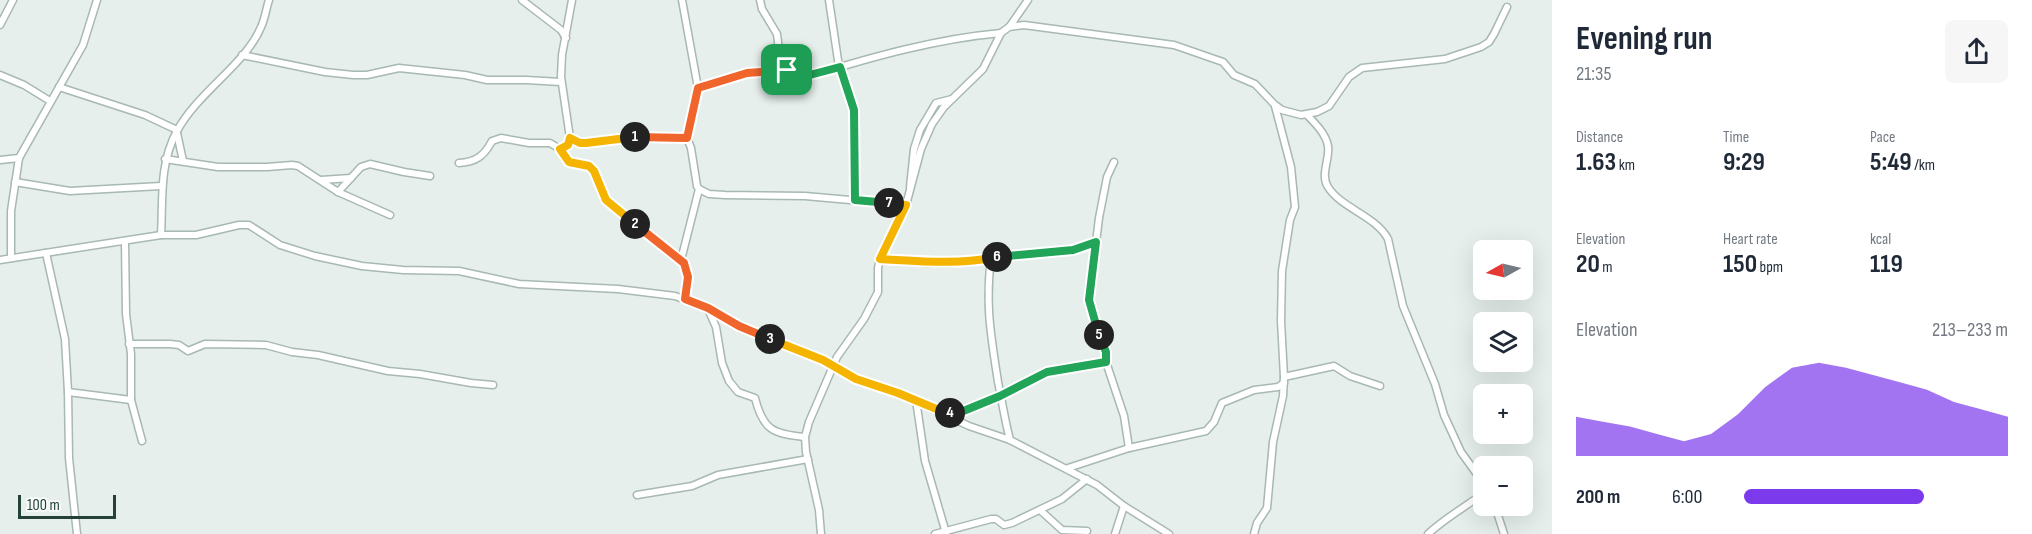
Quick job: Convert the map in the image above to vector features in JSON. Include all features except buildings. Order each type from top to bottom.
[{"type":"street","points":[[0,25],[13,0]]},
{"type":"street","points":[[11,258],[11,210],[19,158],[83,45],[97,0]]},
{"type":"street","points":[[161,235],[165,159],[177,131],[206,93],[242,55],[261,27],[269,0]]},
{"type":"street","points":[[522,0],[561,30],[566,38]]},
{"type":"street","points":[[560,149],[568,145],[570,138],[561,82],[562,55],[572,0]]},
{"type":"street","points":[[681,260],[699,189],[687,138],[698,88],[682,0]]},
{"type":"street","points":[[760,0],[762,9],[777,34],[780,58],[791,71]]},
{"type":"street","points":[[829,0],[840,67],[854,110],[855,200]]},
{"type":"street","points":[[1010,27],[1028,0]]},
{"type":"street","points":[[698,88],[747,73],[791,71],[806,76],[893,52],[976,35],[1001,33],[1016,25],[1174,45],[1223,62],[1234,75],[1256,84],[1275,105],[1296,115],[1307,115],[1329,106],[1349,77],[1362,68],[1445,58],[1481,47],[1489,42],[1507,7]]},
{"type":"street","points":[[821,534],[819,510],[805,437],[809,422],[833,365],[864,319],[878,292],[880,259],[906,205],[927,132],[936,117],[983,69],[1001,33]]},
{"type":"street","points":[[242,55],[325,72],[353,75],[367,75],[399,68],[465,75],[487,80],[561,82]]},
{"type":"street","points":[[0,75],[24,85],[50,101]]},
{"type":"street","points":[[59,87],[145,115],[177,131]]},
{"type":"street","points":[[1254,534],[1257,523],[1267,508],[1273,442],[1282,403],[1284,380],[1281,321],[1282,271],[1290,220],[1295,207],[1292,167],[1275,105]]},
{"type":"street","points":[[1307,115],[1316,124],[1327,143],[1325,179],[1328,188],[1337,197],[1362,213],[1388,239],[1403,306],[1435,384],[1444,415],[1461,453],[1473,469]]},
{"type":"street","points":[[177,131],[183,161]]},
{"type":"street","points":[[570,138],[586,143],[637,136],[687,138]]},
{"type":"street","points":[[459,163],[477,160],[487,151],[492,141],[498,138],[529,143],[550,143],[560,149],[569,162],[589,166],[594,171],[606,200],[681,260],[687,269],[688,277],[685,299]]},
{"type":"street","points":[[0,160],[19,158]]},
{"type":"street","points":[[165,159],[204,166],[247,168],[292,165],[304,168],[338,192],[390,215]]},
{"type":"street","points":[[1114,162],[1107,177],[1089,300],[1106,349],[1106,362],[1124,416],[1129,448]]},
{"type":"street","points":[[338,192],[361,167],[370,164],[430,176]]},
{"type":"street","points":[[321,180],[351,178]]},
{"type":"street","points":[[15,182],[70,191],[162,186]]},
{"type":"street","points":[[699,189],[709,194],[805,196],[906,205]]},
{"type":"street","points":[[0,260],[161,235],[196,236],[239,225],[249,225],[280,245],[315,256],[362,266],[403,270],[459,271],[519,284],[618,289],[675,296],[708,308],[739,326],[833,365],[856,379],[916,400],[969,426],[1010,440],[1087,479],[1124,506],[1169,534]]},
{"type":"street","points":[[125,241],[131,400],[141,441]]},
{"type":"street","points":[[880,259],[941,263],[1073,250],[1096,242]]},
{"type":"street","points":[[46,253],[65,339],[69,458],[77,534]]},
{"type":"street","points":[[991,258],[988,313],[1000,396],[1010,440]]},
{"type":"street","points":[[708,308],[716,327],[722,363],[729,381],[738,392],[755,398],[759,415],[769,427],[786,435],[805,437]]},
{"type":"street","points":[[129,344],[179,345],[188,351],[205,344],[266,345],[388,371],[493,385]]},
{"type":"street","points":[[946,413],[961,412],[1000,396],[1047,372],[1106,362]]},
{"type":"street","points":[[1067,469],[1129,448],[1206,431],[1214,422],[1222,403],[1254,390],[1278,387],[1284,380],[1334,366],[1350,376],[1380,386]]},
{"type":"street","points":[[68,392],[131,400]]},
{"type":"street","points":[[916,400],[925,461],[945,533]]},
{"type":"street","points":[[637,495],[692,486],[718,475],[808,459]]},
{"type":"street","points":[[935,534],[991,519],[1007,525],[1071,494],[1087,479]]},
{"type":"street","points":[[1428,534],[1444,519],[1473,501]]},
{"type":"street","points":[[1115,534],[1124,506]]},
{"type":"street","points":[[1040,510],[1062,530],[1087,531]]},
{"type":"street","points":[[1498,516],[1503,534]]},
{"type":"route","points":[[840,67],[854,110],[855,200],[906,205],[880,259],[949,263],[1005,255],[1073,250],[1096,242],[1089,300],[1099,336],[1106,349],[1106,362],[1047,372],[1026,384],[961,412],[946,413],[856,379],[823,360],[739,326],[708,308],[685,299],[688,277],[684,263],[677,255],[663,247],[606,200],[594,171],[589,166],[569,162],[560,149],[568,145],[570,138],[580,143],[595,143],[637,136],[687,138],[698,88],[747,73],[787,70],[806,76],[840,67]]}]
